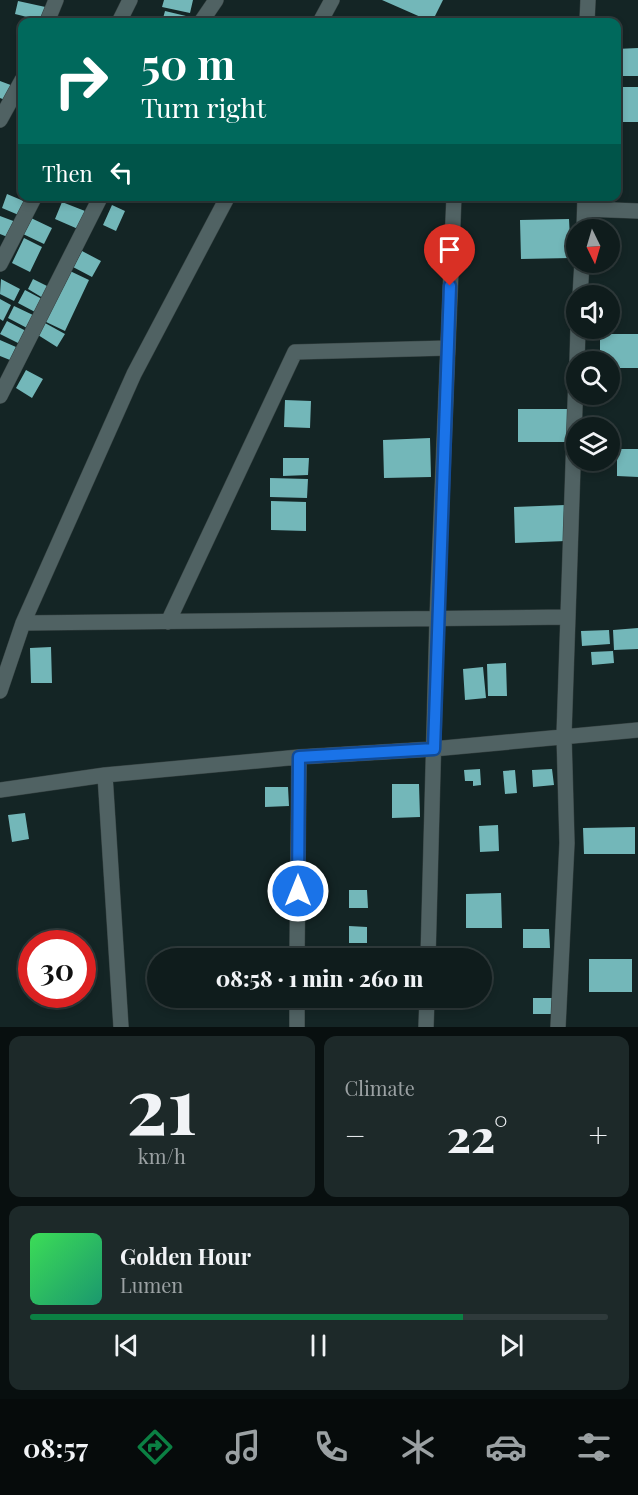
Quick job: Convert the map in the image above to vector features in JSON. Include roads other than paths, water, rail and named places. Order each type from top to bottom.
[{"type":"street","points":[[49,18],[56,0]]},
{"type":"street","points":[[121,18],[130,0]]},
{"type":"street","points":[[204,18],[216,0]]},
{"type":"street","points":[[322,18],[332,0]]},
{"type":"street","points":[[587,18],[588,0]]},
{"type":"street","points":[[0,120],[18,87]]},
{"type":"street","points":[[0,264],[32,201]]},
{"type":"street","points":[[0,396],[98,201]]},
{"type":"street","points":[[0,691],[23,623],[134,374],[225,201]]},
{"type":"street","points":[[428,948],[437,619],[454,201]]},
{"type":"street","points":[[584,219],[585,203],[638,211]]},
{"type":"street","points":[[168,622],[295,352],[448,348]]},
{"type":"street","points":[[558,1027],[567,843],[564,735],[575,405]]},
{"type":"street","points":[[23,623],[568,617]]},
{"type":"street","points":[[0,790],[105,775],[638,730]]},
{"type":"street","points":[[297,948],[299,757]]},
{"type":"street","points":[[105,775],[121,1027]]},
{"type":"street","points":[[297,1008],[297,1027]]},
{"type":"street","points":[[426,1027],[427,1008]]}]
